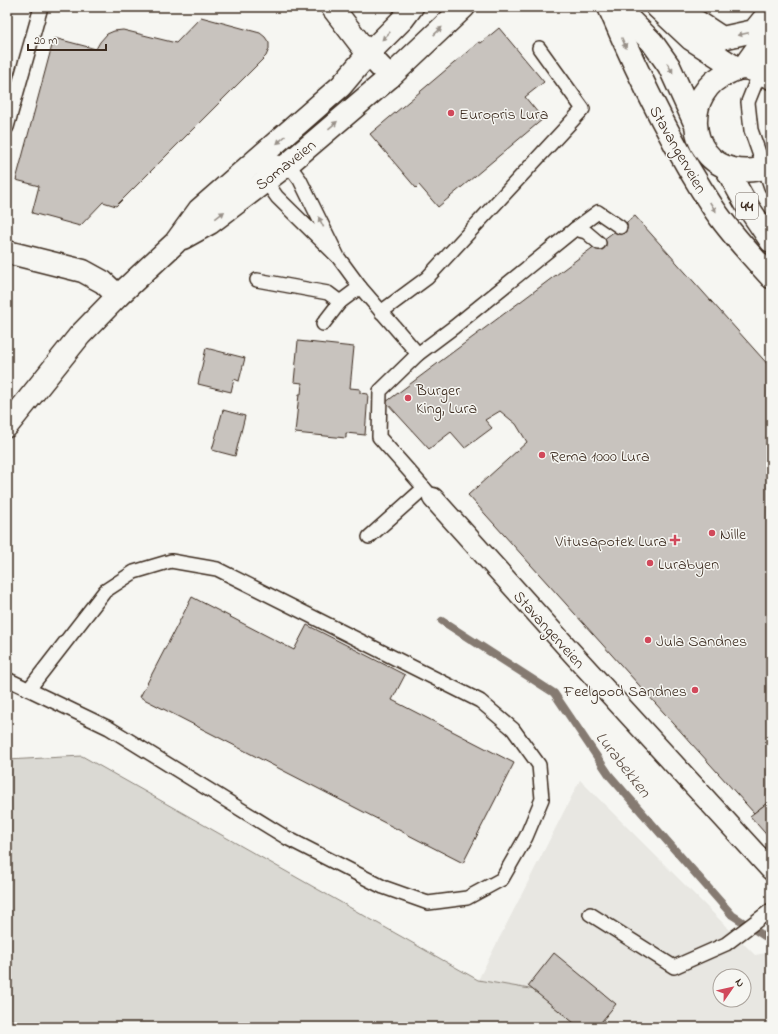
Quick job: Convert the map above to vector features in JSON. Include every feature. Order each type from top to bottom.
[{"type":"main road","points":[[332,7],[368,54],[390,77]]},
{"type":"main road","name":"Somaveien","points":[[7,426],[80,335],[118,296],[175,243],[199,210],[341,86],[368,54],[403,20],[412,7]]},
{"type":"main road","name":"Somaveien","points":[[175,243],[210,223],[288,164],[390,77],[464,7]]},
{"type":"main road","name":"Stavangerveien","points":[[609,7],[650,97],[685,162],[715,210],[744,247],[771,277]]},
{"type":"main road","name":"Stavangerveien","points":[[617,7],[652,42],[669,66],[695,122]]},
{"type":"main road","points":[[657,7],[691,39],[757,68]]},
{"type":"main road","points":[[679,7],[690,17],[722,38],[754,32],[771,10]]},
{"type":"main road","points":[[757,68],[771,29]]},
{"type":"main road","points":[[757,68],[723,75],[708,87],[698,103],[695,122],[699,141],[710,157],[726,168],[745,172],[769,173]]},
{"type":"main road","name":"Stavangerveien","points":[[726,168],[746,204],[771,241]]},
{"type":"main road","points":[[7,252],[83,271],[103,282],[118,296]]},
{"type":"street","name":"Stavangerveien","points":[[429,493],[574,656],[771,870]]},
{"type":"lane","points":[[7,127],[41,7]]},
{"type":"lane","points":[[382,312],[427,278],[583,109],[539,48]]},
{"type":"lane","points":[[757,68],[748,102],[751,130],[769,173]]},
{"type":"lane","points":[[338,257],[300,180],[288,164],[259,158],[265,180],[277,197],[338,257],[360,287],[418,354],[598,212],[620,227]]},
{"type":"lane","points":[[576,229],[586,232],[599,243]]},
{"type":"lane","points":[[257,280],[328,292],[340,302]]},
{"type":"lane","points":[[322,324],[340,302],[360,287]]},
{"type":"lane","name":"Stavangerveien","points":[[418,354],[380,391],[379,437],[429,493]]},
{"type":"lane","points":[[369,537],[429,493]]},
{"type":"lane","points":[[7,679],[109,728],[286,838],[383,887],[428,903],[467,898],[502,879],[526,837],[542,799],[539,765],[514,729],[480,701],[217,569],[171,561],[134,572],[105,591],[28,689]]},
{"type":"lane","points":[[590,914],[674,967],[726,944],[771,910]]},
{"type":"shaded area","points":[[82,756],[478,980],[564,995],[614,1027],[7,1027],[7,760]]},
{"type":"shaded area","points":[[580,780],[755,955],[771,952],[771,1027],[614,1027],[564,995],[478,980]]},
{"type":"building","points":[[201,17],[260,33],[269,43],[269,49],[266,56],[116,206],[103,202],[80,226],[32,213],[39,186],[16,180],[54,38],[96,49],[107,34],[114,31],[123,30],[176,43]]},
{"type":"building","points":[[499,28],[544,82],[525,97],[543,119],[438,207],[419,185],[416,188],[370,134],[479,42],[481,43]]},
{"type":"building","name":"Lurabyen","points":[[635,216],[771,368],[771,800],[754,813],[468,495],[527,442],[516,424],[500,411],[485,420],[492,428],[465,448],[451,432],[429,449],[386,402]]},
{"type":"building","points":[[298,341],[354,347],[350,388],[360,389],[360,393],[368,394],[365,435],[346,433],[346,438],[295,433],[299,394],[301,394],[302,383],[294,382]]},
{"type":"building","points":[[206,348],[245,358],[239,381],[234,379],[231,392],[198,384]]},
{"type":"building","points":[[223,410],[245,416],[235,456],[212,450]]},
{"type":"building","points":[[192,597],[294,650],[307,625],[405,675],[392,700],[514,763],[463,863],[140,697]]},
{"type":"building","points":[[771,800],[771,840],[750,816]]},
{"type":"building","points":[[554,953],[616,1004],[597,1027],[579,1027],[528,986]]},
{"type":"waterway","name":"Lurabekken","points":[[442,621],[554,693],[610,776],[732,915],[771,939]]},
{"type":"place","name":"Europris Lura","points":[[451,113]]},
{"type":"place","name":"Burger King, Lura","points":[[408,398]]},
{"type":"place","name":"Rema 1000 Lura","points":[[542,455]]},
{"type":"place","name":"Nille","points":[[712,533]]},
{"type":"place","name":"Vitusapotek Lura","points":[[675,540]]},
{"type":"place","name":"Lurabyen","points":[[650,563]]},
{"type":"place","name":"Jula Sandnes","points":[[648,640]]},
{"type":"place","name":"Feelgood Sandnes","points":[[695,690]]}]
